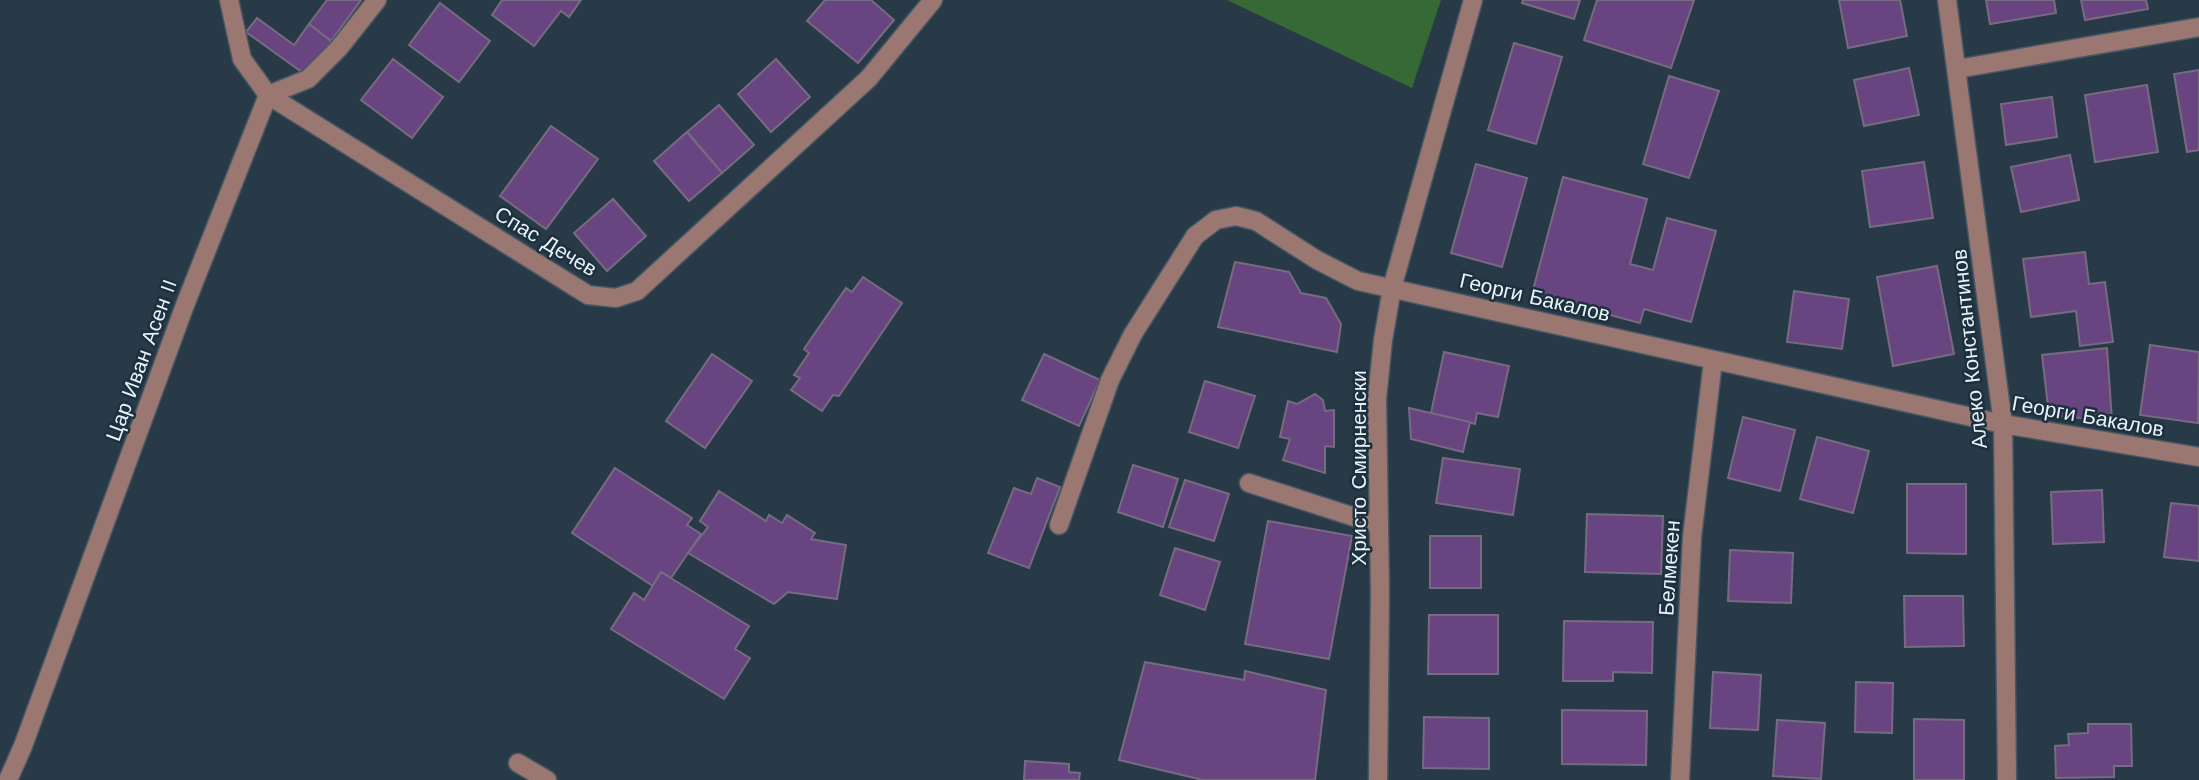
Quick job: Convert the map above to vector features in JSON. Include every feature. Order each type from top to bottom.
[{"type":"street","points":[[268,95],[308,79],[339,48],[377,0]]},
{"type":"street","name":"Спас Дечев","points":[[230,6],[242,59],[268,95],[589,295],[616,299],[637,291],[869,78],[933,0]]},
{"type":"street","name":"Христо Смирненски","points":[[1378,780],[1377,399],[1392,288],[1474,0]]},
{"type":"street","name":"Алеко Константинов","points":[[1947,0],[2003,424],[2007,780]]},
{"type":"street","points":[[1957,69],[2199,27]]},
{"type":"street","name":"Цар Иван Асен II","points":[[8,780],[23,746],[185,305],[268,95]]},
{"type":"street","name":"Георги Бакалов","points":[[1059,525],[1110,380],[1133,334],[1195,236],[1216,220],[1236,216],[1256,221],[1317,260],[1358,281],[2003,424],[2199,457]]},
{"type":"street","name":"Белмекен","points":[[1680,780],[1692,537],[1713,361]]},
{"type":"street","points":[[1249,483],[1379,525]]},
{"type":"street","points":[[518,763],[547,780]]},
{"type":"green space","points":[[1227,0],[1441,0],[1412,88]]},
{"type":"building","points":[[327,0],[361,0],[331,41],[309,24]]},
{"type":"building","points":[[502,0],[581,0],[569,17],[561,11],[534,46],[492,15]]},
{"type":"building","points":[[825,0],[871,0],[894,20],[858,63],[807,21]]},
{"type":"building","points":[[1523,0],[1580,0],[1574,19],[1522,3]]},
{"type":"building","points":[[1597,0],[1694,0],[1671,68],[1584,40]]},
{"type":"building","points":[[1839,0],[1900,0],[1907,36],[1848,48]]},
{"type":"building","points":[[1986,0],[2054,0],[2056,13],[1990,24]]},
{"type":"building","points":[[2081,0],[2146,0],[2148,9],[2085,20]]},
{"type":"building","points":[[440,3],[490,41],[459,82],[409,45]]},
{"type":"building","points":[[257,18],[294,45],[309,24],[331,41],[306,75],[246,32]]},
{"type":"building","points":[[1514,43],[1562,57],[1536,144],[1488,130]]},
{"type":"building","points":[[393,59],[443,97],[412,138],[361,100]]},
{"type":"building","points":[[776,59],[810,97],[771,132],[738,94]]},
{"type":"building","points":[[1909,68],[1919,115],[1864,126],[1854,80]]},
{"type":"building","points":[[2199,70],[2199,150],[2187,152],[2174,74]]},
{"type":"building","points":[[1669,76],[1719,91],[1689,178],[1643,164]]},
{"type":"building","points":[[2147,85],[2158,152],[2095,162],[2085,95]]},
{"type":"building","points":[[2052,97],[2057,137],[2006,145],[2001,104]]},
{"type":"building","points":[[719,105],[754,145],[722,173],[687,132]]},
{"type":"building","points":[[551,126],[598,159],[546,229],[500,196]]},
{"type":"building","points":[[687,132],[722,173],[689,201],[654,161]]},
{"type":"building","points":[[2070,155],[2079,200],[2021,212],[2011,167]]},
{"type":"building","points":[[1924,162],[1933,218],[1870,227],[1862,171]]},
{"type":"building","points":[[1476,164],[1527,178],[1502,267],[1451,253]]},
{"type":"building","points":[[1563,177],[1647,199],[1630,264],[1653,270],[1667,218],[1716,231],[1691,322],[1644,309],[1640,323],[1532,294]]},
{"type":"building","points":[[613,199],[646,236],[607,271],[574,233]]},
{"type":"building","points":[[2085,252],[2089,284],[2105,282],[2113,342],[2080,346],[2076,311],[2031,317],[2023,259]]},
{"type":"building","points":[[1235,262],[1289,272],[1301,293],[1326,298],[1341,324],[1337,352],[1218,327]]},
{"type":"building","points":[[1937,266],[1954,354],[1893,366],[1877,277]]},
{"type":"building","points":[[863,277],[902,303],[839,396],[833,395],[822,411],[791,390],[800,378],[794,375],[809,353],[804,349],[846,288],[852,292]]},
{"type":"building","points":[[1794,291],[1849,299],[1842,349],[1787,342]]},
{"type":"building","points":[[2150,345],[2199,352],[2198,423],[2140,415]]},
{"type":"building","points":[[2107,348],[2112,421],[2049,415],[2042,355]]},
{"type":"building","points":[[1444,352],[1509,366],[1498,417],[1477,413],[1475,424],[1431,413]]},
{"type":"building","points":[[712,354],[752,381],[705,448],[666,421]]},
{"type":"building","points":[[1044,354],[1100,380],[1079,426],[1022,400]]},
{"type":"building","points":[[1205,381],[1255,396],[1238,448],[1189,432]]},
{"type":"building","points":[[1315,394],[1323,400],[1325,411],[1334,410],[1334,447],[1325,446],[1325,473],[1283,460],[1290,439],[1280,437],[1288,401],[1297,404]]},
{"type":"building","points":[[1409,408],[1470,422],[1463,452],[1411,439]]},
{"type":"building","points":[[1743,417],[1795,430],[1780,491],[1728,478]]},
{"type":"building","points":[[1817,437],[1869,451],[1853,513],[1800,499]]},
{"type":"building","points":[[1443,458],[1520,469],[1513,515],[1436,503]]},
{"type":"building","points":[[1133,465],[1178,479],[1163,527],[1118,512]]},
{"type":"building","points":[[615,468],[692,518],[687,525],[701,534],[671,578],[661,572],[653,586],[572,533]]},
{"type":"building","points":[[1037,478],[1060,487],[1029,568],[988,553],[1014,488],[1031,494]]},
{"type":"building","points":[[1185,480],[1229,494],[1214,541],[1169,527]]},
{"type":"building","points":[[1907,484],[1966,484],[1966,554],[1907,553]]},
{"type":"building","points":[[2102,490],[2104,542],[2053,544],[2051,492]]},
{"type":"building","points":[[719,491],[766,521],[769,515],[782,523],[787,515],[815,533],[811,539],[846,545],[837,599],[788,592],[774,604],[688,553],[708,527],[700,521]]},
{"type":"building","points":[[2171,503],[2199,506],[2199,561],[2164,557]]},
{"type":"building","points":[[1587,514],[1663,516],[1661,574],[1585,572]]},
{"type":"building","points":[[1268,521],[1352,536],[1329,659],[1245,644]]},
{"type":"building","points":[[1430,536],[1481,536],[1481,588],[1430,588]]},
{"type":"building","points":[[1175,548],[1220,562],[1205,610],[1160,595]]},
{"type":"building","points":[[1730,550],[1793,553],[1791,603],[1728,601]]},
{"type":"building","points":[[661,572],[749,626],[735,649],[750,658],[724,699],[611,629],[634,593],[644,600]]},
{"type":"building","points":[[1904,596],[1963,596],[1964,646],[1905,647]]},
{"type":"building","points":[[1429,615],[1498,615],[1498,674],[1428,674]]},
{"type":"building","points":[[1564,621],[1653,622],[1652,673],[1613,672],[1613,681],[1563,681]]},
{"type":"building","points":[[1145,662],[1244,680],[1245,671],[1326,690],[1315,780],[1203,780],[1119,760]]},
{"type":"building","points":[[1713,672],[1761,675],[1758,730],[1710,728]]},
{"type":"building","points":[[1856,682],[1893,683],[1892,733],[1855,732]]},
{"type":"building","points":[[1562,710],[1647,711],[1646,765],[1562,764]]},
{"type":"building","points":[[1424,717],[1489,718],[1489,769],[1423,768]]},
{"type":"building","points":[[1914,719],[1964,720],[1964,780],[1914,780]]},
{"type":"building","points":[[1777,720],[1825,723],[1821,779],[1773,776]]},
{"type":"building","points":[[2088,724],[2131,724],[2132,766],[2114,766],[2114,777],[2056,778],[2055,746],[2069,745],[2068,734],[2088,733]]},
{"type":"building","points":[[1025,761],[1069,764],[1069,772],[1080,773],[1079,780],[1024,780]]}]
